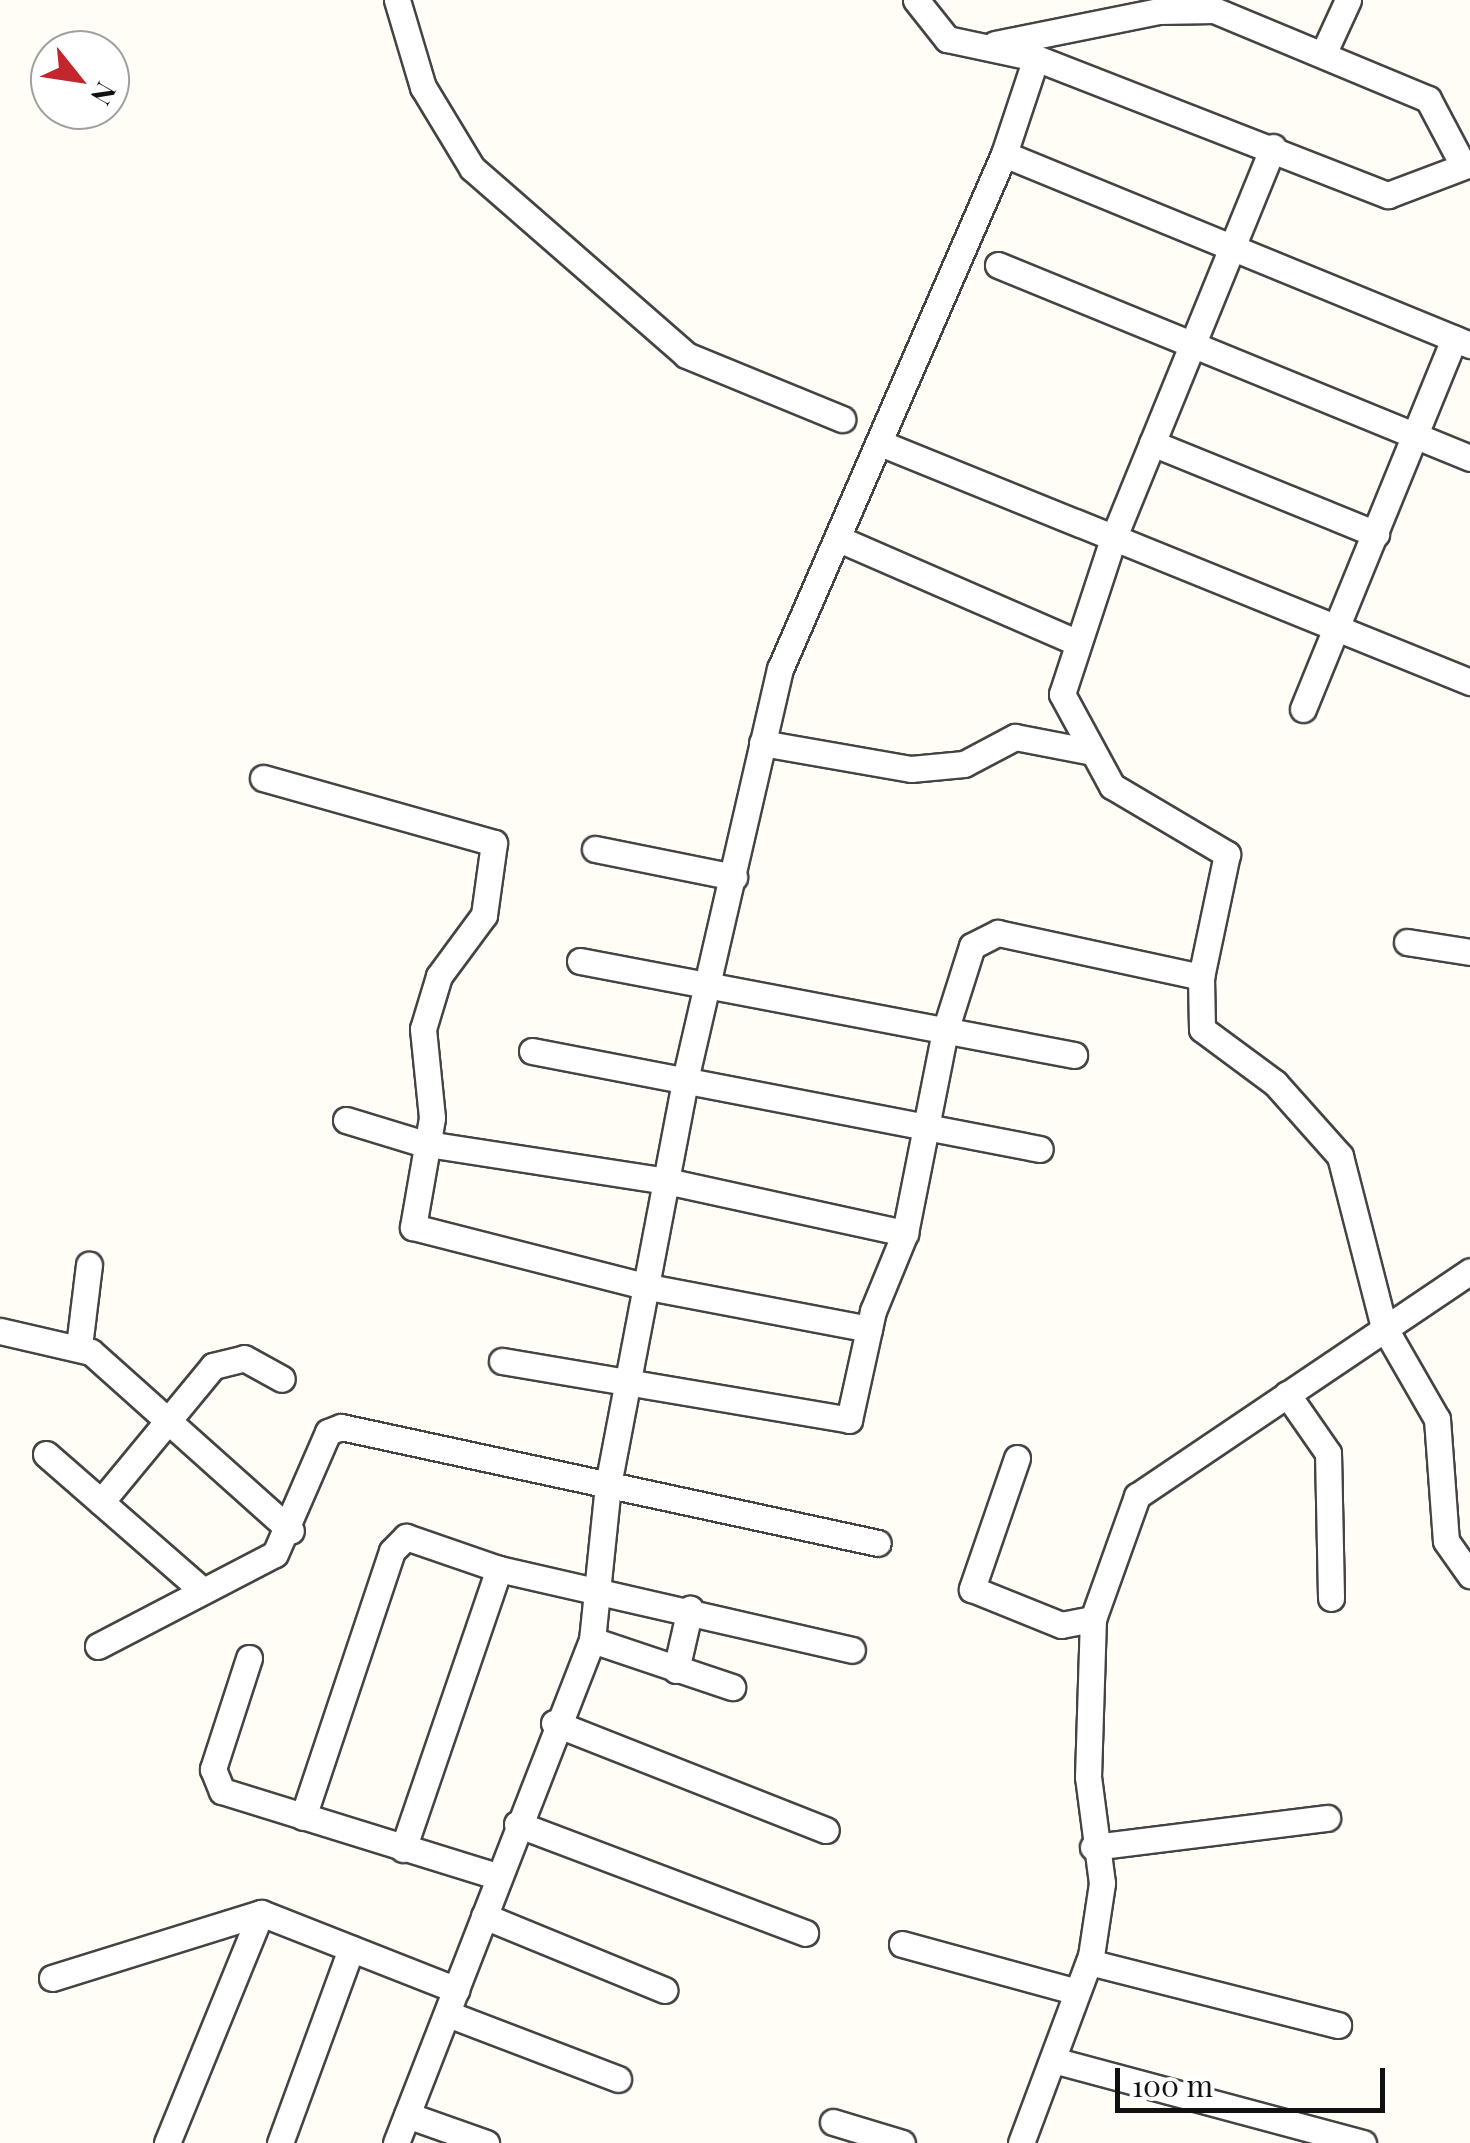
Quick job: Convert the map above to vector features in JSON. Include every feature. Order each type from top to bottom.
[{"type":"street","points":[[397,0],[423,87],[472,168],[686,354],[842,419]]},
{"type":"street","points":[[916,0],[947,39],[992,45],[1036,58],[1273,147],[1388,195],[1466,164],[1428,99],[1216,5],[1159,11],[992,45]]},
{"type":"street","points":[[1324,50],[1348,0]]},
{"type":"street","points":[[396,2143],[554,1723],[592,1640],[593,1590],[608,1484],[649,1287],[685,1080],[780,670],[1004,154],[1036,58]]},
{"type":"street","points":[[1273,147],[1112,542],[1074,641],[1062,694],[1093,752],[1136,808],[1227,854],[1201,977],[1205,1034],[1276,1083],[1340,1156],[1384,1327],[1437,1419],[1446,1541],[1470,1575]]},
{"type":"street","points":[[1004,154],[1462,342],[1415,436],[1302,709]]},
{"type":"street","points":[[998,265],[1470,458]]},
{"type":"street","points":[[880,443],[1112,542],[1470,682]]},
{"type":"street","points":[[1152,443],[1376,534]]},
{"type":"street","points":[[839,539],[1074,641]]},
{"type":"street","points":[[762,742],[910,770],[964,764],[1015,738],[1093,752]]},
{"type":"street","points":[[263,778],[494,842],[484,915],[439,976],[426,1014],[432,1118],[421,1143],[413,1227],[649,1287],[869,1330]]},
{"type":"street","points":[[595,849],[734,877]]},
{"type":"street","points":[[502,1361],[628,1378],[846,1421],[869,1330],[905,1233],[945,1030],[972,946],[998,932],[1201,977]]},
{"type":"street","points":[[1408,942],[1470,952]]},
{"type":"street","points":[[580,961],[1074,1055]]},
{"type":"street","points":[[532,1051],[1040,1149]]},
{"type":"street","points":[[346,1120],[421,1143],[666,1181],[905,1233]]},
{"type":"street","points":[[79,1346],[90,1265]]},
{"type":"street","points":[[1021,2143],[1089,1962],[1102,1884],[1093,1847],[1094,1619],[1136,1496],[1470,1272]]},
{"type":"street","points":[[0,1331],[79,1346],[290,1531]]},
{"type":"street","points":[[100,1502],[168,1421],[233,1356],[282,1379]]},
{"type":"street","points":[[1287,1394],[1328,1454],[1332,1598]]},
{"type":"street","points":[[98,1646],[275,1554],[290,1531],[328,1432],[341,1427],[878,1543]]},
{"type":"street","points":[[46,1454],[203,1592]]},
{"type":"street","points":[[1017,1458],[972,1589],[1061,1625],[1094,1619]]},
{"type":"street","points":[[303,1816],[398,1539],[499,1569],[690,1608],[852,1650]]},
{"type":"street","points":[[404,1848],[499,1569]]},
{"type":"street","points":[[676,1670],[690,1608]]},
{"type":"street","points":[[592,1640],[732,1688]]},
{"type":"street","points":[[249,1658],[213,1778],[222,1792],[499,1877]]},
{"type":"street","points":[[554,1723],[826,1830]]},
{"type":"street","points":[[1093,1847],[1327,1818]]},
{"type":"street","points":[[517,1824],[805,1933]]},
{"type":"street","points":[[167,2143],[261,1913]]},
{"type":"street","points":[[52,1978],[261,1913],[351,1949],[452,2002],[618,2079]]},
{"type":"street","points":[[484,1916],[664,1990]]},
{"type":"street","points":[[902,1944],[1077,1992]]},
{"type":"street","points":[[280,2143],[351,1949]]},
{"type":"street","points":[[1089,1962],[1338,2024]]},
{"type":"street","points":[[1053,2060],[1363,2143]]},
{"type":"street","points":[[408,2114],[486,2143]]},
{"type":"street","points":[[834,2122],[902,2143]]}]
